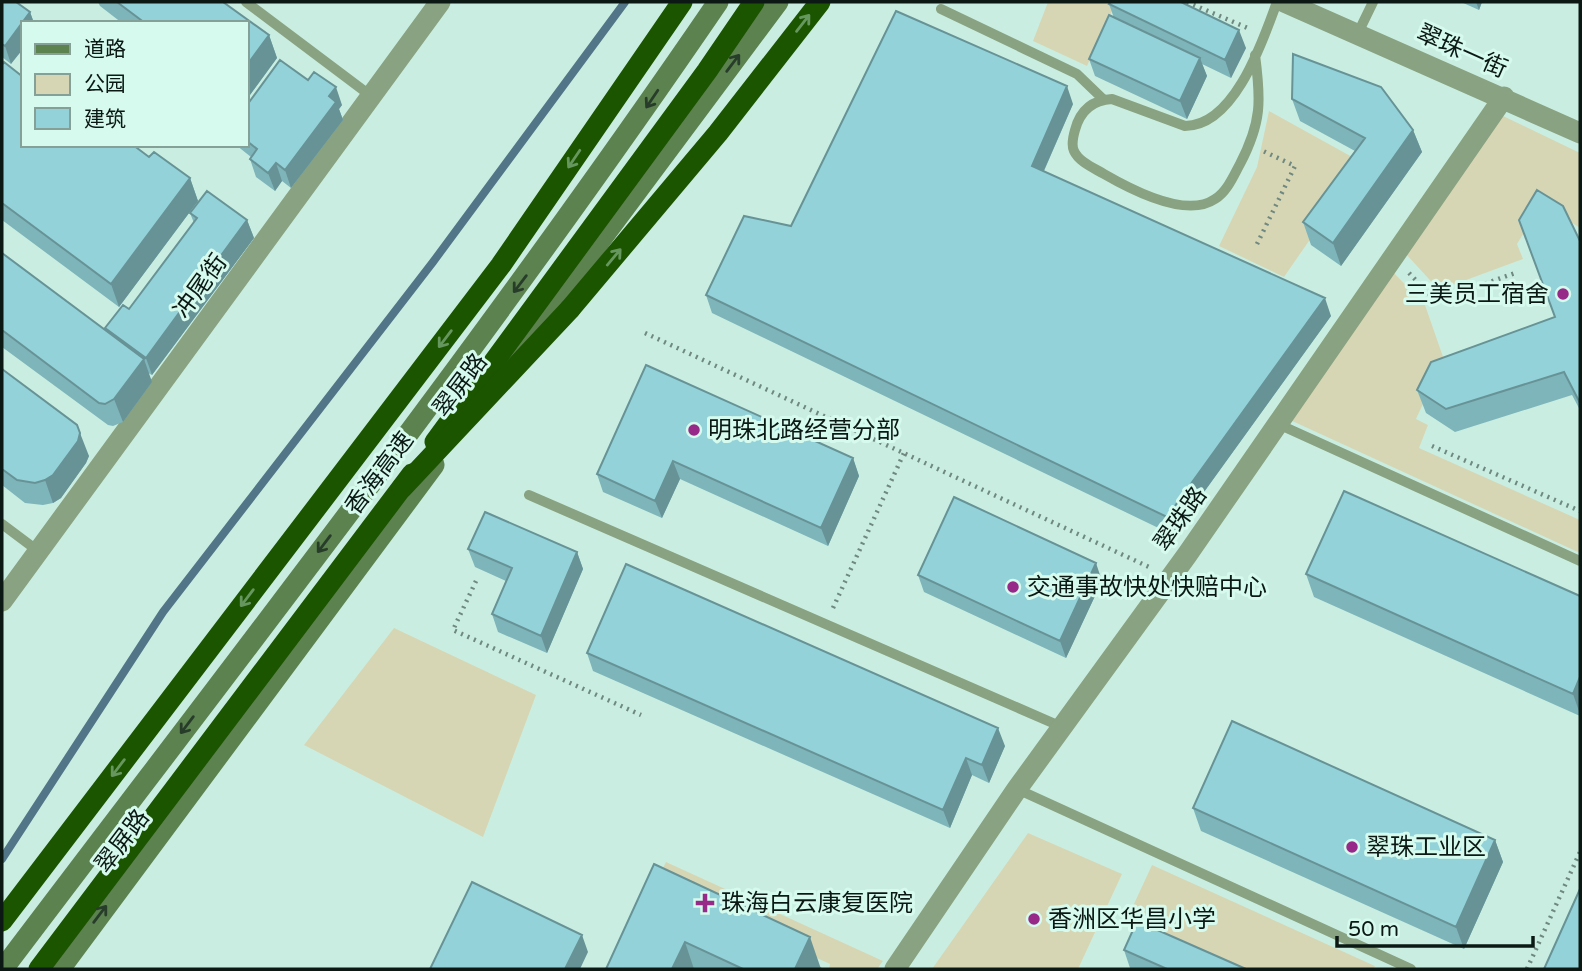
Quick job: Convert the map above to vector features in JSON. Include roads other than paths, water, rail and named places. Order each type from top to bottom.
[{"type":"highway","name":"香海高速","points":[[2,921],[501,265],[682,2]]},
{"type":"highway","name":"香海高速","points":[[39,969],[402,488],[707,71],[754,2]]},
{"type":"highway","points":[[402,488],[570,309],[718,133],[820,2]]},
{"type":"main road","name":"翠屏路","points":[[3,969],[523,280],[718,2]]},
{"type":"main road","name":"翠屏路","points":[[60,969],[778,2]]},
{"type":"street","name":"冲尾街","points":[[2,601],[440,2]]},
{"type":"street","name":"翠珠一街","points":[[1284,2],[1504,97],[1580,133]]},
{"type":"street","name":"翠珠路","points":[[895,969],[1017,789],[1171,577],[1504,97]]},
{"type":"lane","points":[[246,2],[372,96]]},
{"type":"lane","points":[[1255,55],[1261,94],[1256,127],[1230,182],[1215,199],[1195,205],[1156,198],[1120,183],[1081,160],[1074,152],[1073,138],[1078,120],[1083,111],[1103,99],[1112,99],[1185,125],[1195,126],[1205,121],[1232,97],[1249,72],[1255,55],[1277,2]]},
{"type":"lane","points":[[1358,33],[1373,2]]},
{"type":"lane","points":[[942,9],[1077,74],[1103,99]]},
{"type":"lane","points":[[1278,424],[1580,561]]},
{"type":"lane","points":[[529,495],[1062,727]]},
{"type":"lane","points":[[2,524],[38,551]]},
{"type":"lane","points":[[1017,789],[1387,964],[1411,969]]},
{"type":"waterway","points":[[2,859],[163,612],[433,262],[625,2]]},
{"type":"place","name":"三美员工宿舍","points":[[1563,294]]},
{"type":"place","name":"明珠北路经营分部","points":[[694,430]]},
{"type":"place","name":"交通事故快处快赔中心","points":[[1013,587]]},
{"type":"place","name":"翠珠工业区","points":[[1352,847]]},
{"type":"place","name":"珠海白云康复医院","points":[[705,903]]},
{"type":"place","name":"香洲区华昌小学","points":[[1034,919]]}]
